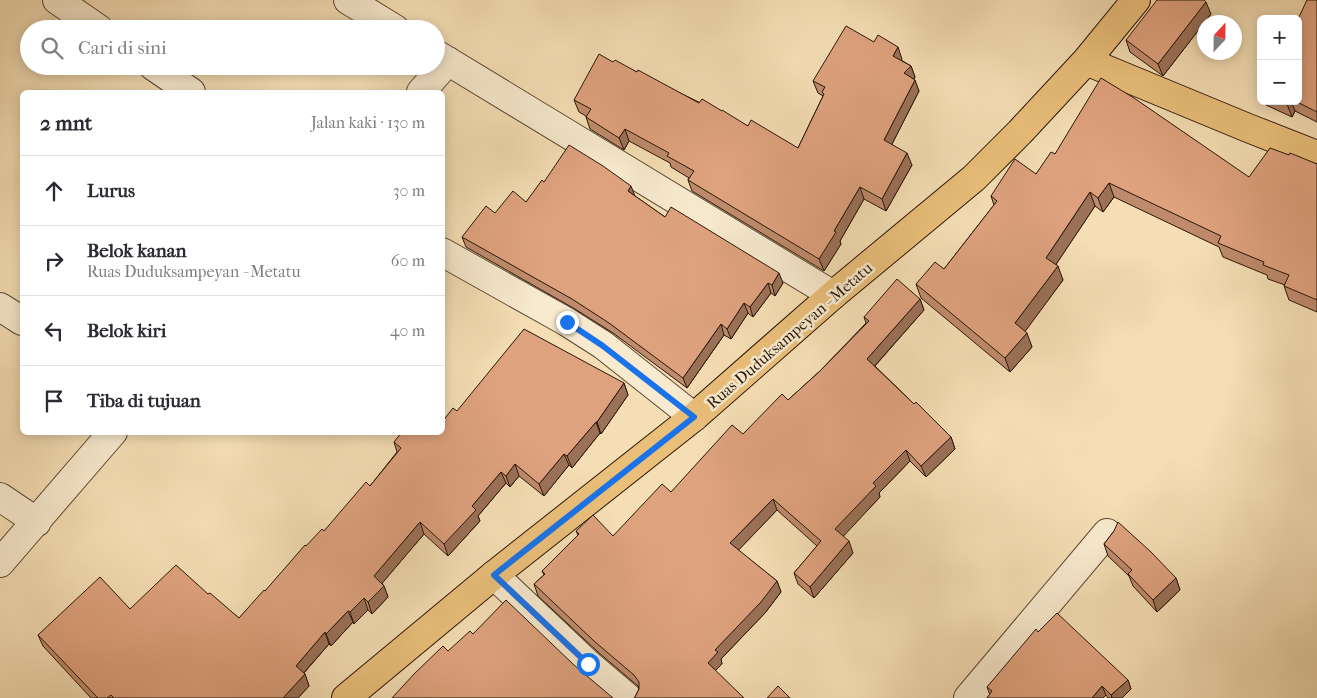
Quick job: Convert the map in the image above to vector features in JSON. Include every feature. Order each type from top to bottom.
[{"type":"main road","name":"Ruas Duduksampeyan - Metatu","points":[[346,698],[494,575],[694,417],[832,295],[974,178],[1086,61],[1136,0]]},
{"type":"main road","points":[[1086,61],[1317,155]]},
{"type":"street","points":[[57,0],[86,20]]},
{"type":"street","points":[[348,0],[380,20]]},
{"type":"street","points":[[445,59],[832,295]]},
{"type":"street","points":[[166,75],[188,90]]},
{"type":"street","points":[[422,90],[431,75]]},
{"type":"street","points":[[445,254],[567,322],[603,346],[694,417]]},
{"type":"street","points":[[0,307],[20,319]]},
{"type":"street","points":[[0,563],[110,435]]},
{"type":"street","points":[[0,497],[37,522]]},
{"type":"street","points":[[968,698],[1107,532]]},
{"type":"street","points":[[494,575],[588,664],[628,698]]},
{"type":"building","points":[[1157,0],[1204,0],[1206,2],[1158,64],[1126,40]]},
{"type":"building","points":[[1307,0],[1317,0],[1317,112],[1302,104],[1302,15],[1300,15]]},
{"type":"building","points":[[846,26],[874,42],[878,35],[898,47],[893,56],[911,66],[904,73],[915,80],[884,140],[907,153],[882,199],[860,187],[819,259],[688,180],[694,171],[667,156],[669,153],[625,129],[619,138],[586,117],[591,109],[574,100],[599,54],[637,72],[638,70],[699,103],[702,99],[748,126],[751,120],[798,148],[824,94],[822,92],[825,87],[813,81]]},
{"type":"building","points":[[1101,78],[1134,98],[1249,177],[1270,148],[1289,155],[1290,153],[1317,164],[1317,300],[1284,286],[1289,275],[1263,265],[1264,262],[1218,243],[1221,236],[1109,183],[1098,198],[1090,192],[1046,258],[1058,266],[1015,323],[1027,333],[1005,358],[916,284],[935,262],[944,269],[997,201],[991,196],[1015,159],[1036,174],[1051,152],[1055,154]]},
{"type":"building","points":[[569,145],[631,186],[628,191],[665,217],[671,207],[779,273],[772,285],[768,283],[750,307],[744,303],[727,329],[721,324],[683,378],[609,323],[572,299],[462,237],[486,206],[495,213],[513,191],[526,202],[542,180],[544,182]]},
{"type":"building","points":[[897,279],[920,299],[867,359],[914,404],[916,402],[951,437],[921,466],[906,450],[873,483],[876,486],[835,529],[849,541],[810,587],[794,573],[821,541],[773,499],[730,543],[777,581],[761,602],[715,650],[718,652],[708,663],[744,698],[634,698],[639,689],[639,682],[634,675],[594,641],[534,584],[545,574],[542,571],[579,534],[576,531],[593,515],[613,536],[662,484],[671,492],[732,425],[743,434],[782,394],[788,400],[820,371],[869,321],[864,317]]},
{"type":"building","points":[[524,329],[624,383],[597,422],[567,456],[564,454],[539,484],[515,464],[506,476],[501,472],[472,506],[476,510],[444,544],[420,522],[374,576],[384,586],[368,602],[364,598],[350,612],[348,611],[326,634],[325,632],[296,666],[305,674],[283,698],[114,698],[111,695],[107,698],[98,698],[38,635],[100,577],[130,609],[176,565],[208,594],[210,593],[239,618],[305,545],[322,529],[324,531],[366,482],[370,486],[401,448],[394,442],[400,435],[445,435],[445,418],[453,408],[457,411]]},
{"type":"building","points":[[1118,522],[1176,578],[1153,600],[1128,574],[1132,570],[1104,544]]},
{"type":"building","points":[[506,600],[574,665],[613,698],[392,698],[443,646],[448,651],[470,631],[473,634]]},
{"type":"building","points":[[1057,613],[1128,680],[1111,695],[1102,686],[1092,698],[987,698],[992,691],[987,687],[1036,629],[1038,632]]},
{"type":"building","points":[[778,686],[790,698],[767,698]]},
{"type":"route","points":[[567,322],[603,346],[694,417],[494,575],[588,664]]}]
